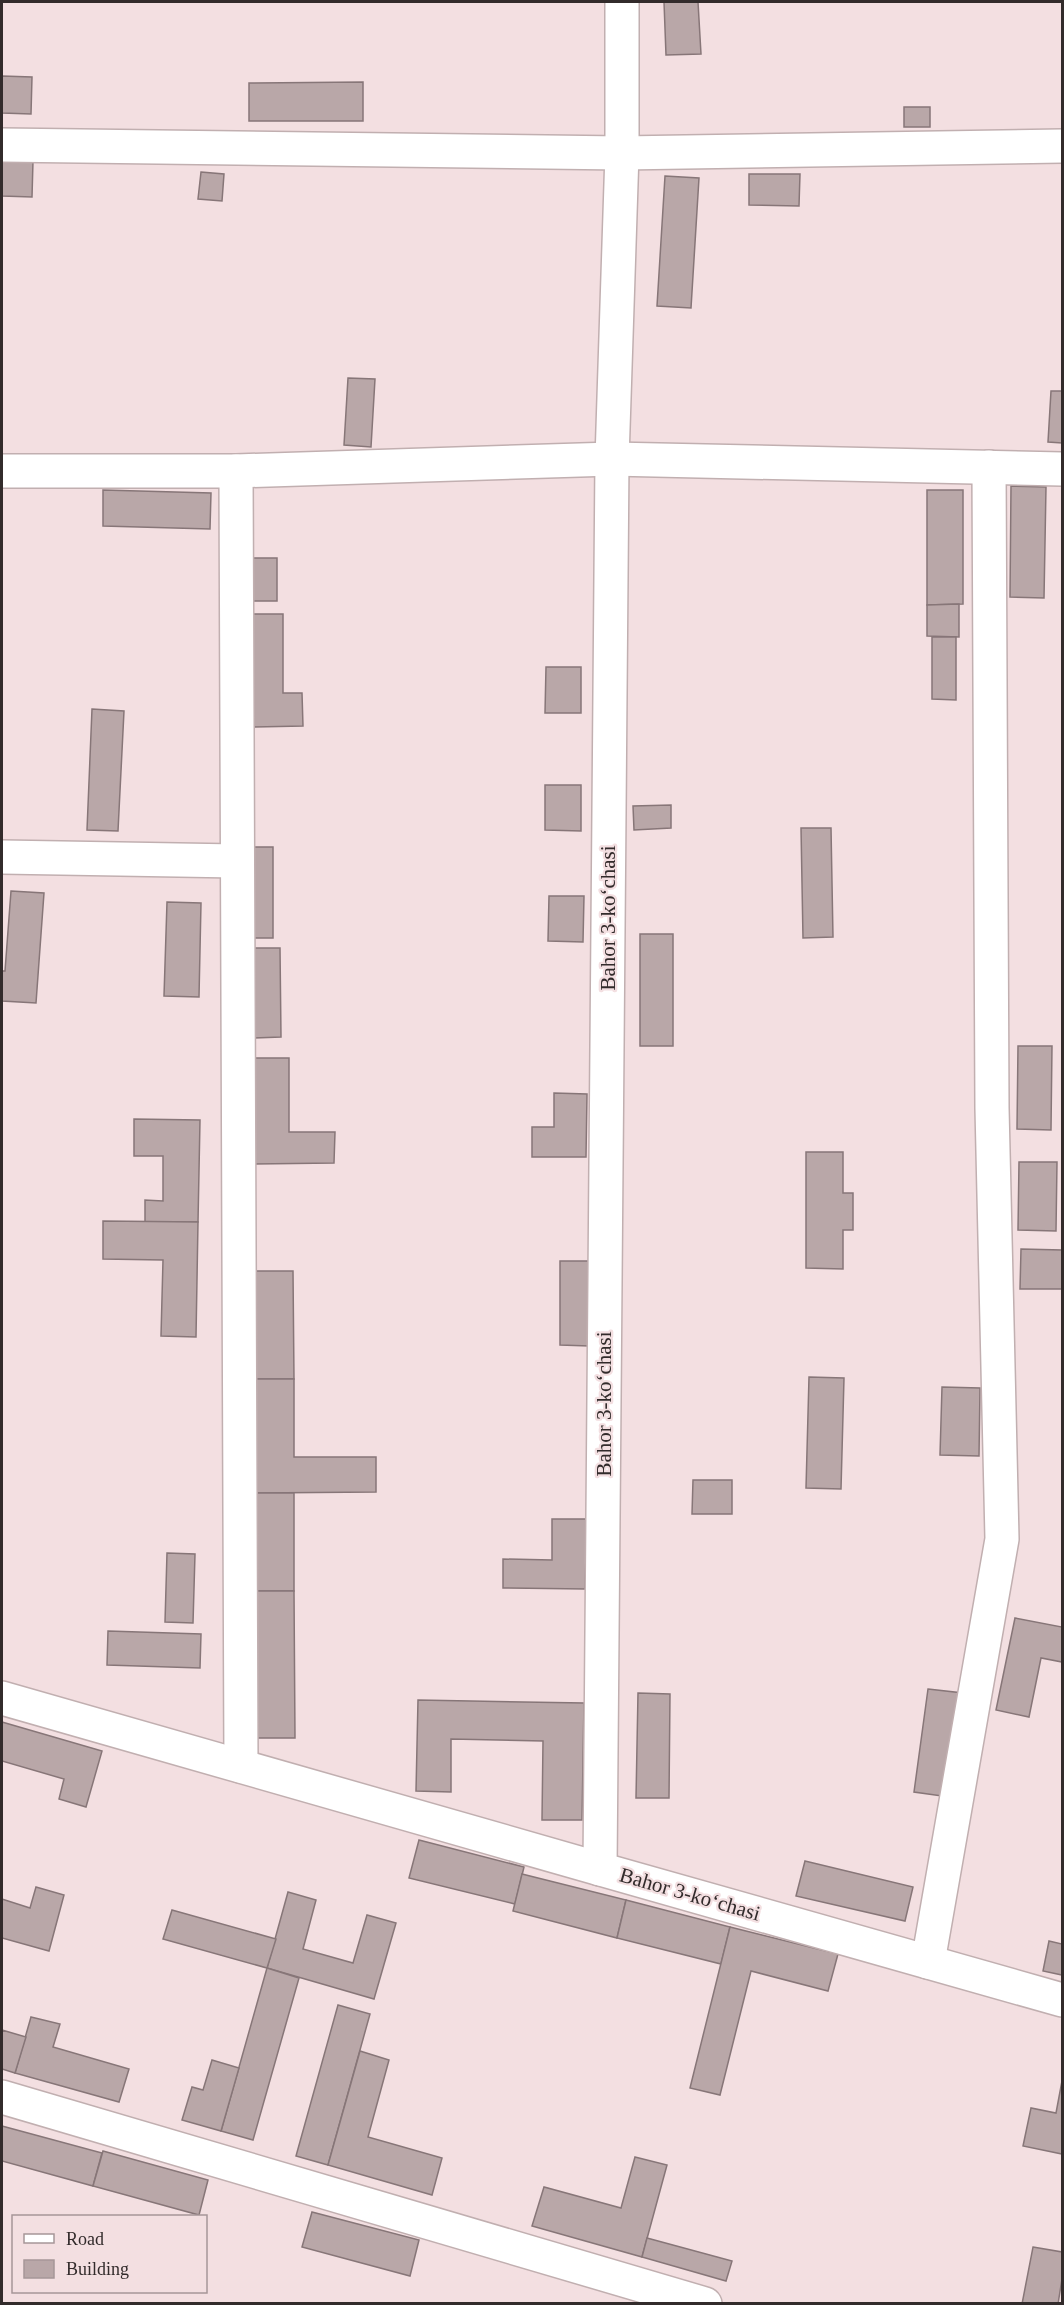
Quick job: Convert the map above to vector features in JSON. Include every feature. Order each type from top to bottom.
[{"type":"street","name":"Bahor 3-koʻchasi","points":[[622,2],[622,153],[612,459],[600,1869],[1062,2000]]},
{"type":"street","points":[[622,37],[647,2]]},
{"type":"street","points":[[2,145],[622,153],[1062,146]]},
{"type":"street","points":[[2,471],[236,471],[612,459],[1062,469]]},
{"type":"street","points":[[928,1962],[1002,1539],[992,1096],[989,467]]},
{"type":"street","points":[[236,471],[241,1766]]},
{"type":"street","points":[[2,857],[237,861]]},
{"type":"street","points":[[2,1698],[600,1869]]},
{"type":"street","points":[[2,2097],[705,2304]]},
{"type":"building","points":[[664,2],[698,2],[701,54],[666,55]]},
{"type":"building","points":[[2,76],[32,77],[31,114],[2,113]]},
{"type":"building","points":[[363,82],[363,121],[249,121],[249,83]]},
{"type":"building","points":[[904,107],[930,107],[930,127],[904,127]]},
{"type":"building","points":[[2,160],[33,161],[32,197],[2,196]]},
{"type":"building","points":[[201,172],[224,174],[222,201],[198,199]]},
{"type":"building","points":[[749,174],[800,174],[799,206],[749,205]]},
{"type":"building","points":[[665,176],[699,178],[691,308],[657,306]]},
{"type":"building","points":[[348,378],[375,379],[371,447],[344,445]]},
{"type":"building","points":[[1051,391],[1062,391],[1062,443],[1048,442]]},
{"type":"building","points":[[1011,486],[1046,487],[1044,598],[1010,597]]},
{"type":"building","points":[[103,490],[211,493],[210,529],[103,526]]},
{"type":"building","points":[[927,490],[963,490],[963,604],[927,605]]},
{"type":"building","points":[[249,558],[277,558],[277,601],[249,601]]},
{"type":"building","points":[[959,604],[959,637],[927,636],[927,605]]},
{"type":"building","points":[[249,614],[283,614],[283,693],[302,693],[303,726],[250,727]]},
{"type":"building","points":[[932,637],[956,637],[956,700],[932,699]]},
{"type":"building","points":[[546,667],[581,667],[581,713],[545,713]]},
{"type":"building","points":[[92,709],[124,711],[118,831],[87,830]]},
{"type":"building","points":[[545,785],[581,785],[581,831],[545,830]]},
{"type":"building","points":[[671,805],[671,828],[634,830],[633,806]]},
{"type":"building","points":[[801,828],[831,828],[833,937],[803,938]]},
{"type":"building","points":[[250,847],[273,847],[273,938],[250,938]]},
{"type":"building","points":[[11,891],[44,893],[36,1003],[2,1001],[2,971],[5,971]]},
{"type":"building","points":[[549,896],[584,896],[583,942],[548,941]]},
{"type":"building","points":[[167,902],[201,903],[199,997],[164,996]]},
{"type":"building","points":[[640,934],[673,934],[673,1046],[640,1046]]},
{"type":"building","points":[[252,948],[280,948],[281,1037],[252,1038]]},
{"type":"building","points":[[1018,1046],[1052,1046],[1051,1130],[1017,1129]]},
{"type":"building","points":[[250,1058],[289,1058],[289,1132],[335,1132],[334,1163],[251,1164]]},
{"type":"building","points":[[554,1093],[587,1094],[586,1157],[532,1157],[532,1127],[554,1127]]},
{"type":"building","points":[[134,1119],[200,1120],[198,1222],[145,1222],[145,1200],[163,1201],[163,1156],[134,1156]]},
{"type":"building","points":[[806,1152],[843,1152],[843,1193],[853,1193],[853,1230],[843,1230],[843,1269],[806,1268]]},
{"type":"building","points":[[1019,1162],[1057,1162],[1056,1231],[1018,1230]]},
{"type":"building","points":[[103,1221],[198,1222],[196,1337],[161,1336],[163,1260],[103,1259]]},
{"type":"building","points":[[1021,1249],[1062,1250],[1062,1289],[1020,1289]]},
{"type":"building","points":[[560,1261],[590,1261],[589,1346],[560,1345]]},
{"type":"building","points":[[255,1271],[293,1271],[294,1379],[255,1379]]},
{"type":"building","points":[[809,1377],[844,1378],[841,1489],[806,1488]]},
{"type":"building","points":[[255,1379],[294,1379],[294,1457],[376,1457],[376,1492],[256,1493]]},
{"type":"building","points":[[942,1387],[980,1388],[979,1456],[940,1455]]},
{"type":"building","points":[[693,1480],[732,1480],[732,1514],[692,1514]]},
{"type":"building","points":[[256,1493],[294,1493],[294,1591],[256,1591]]},
{"type":"building","points":[[552,1519],[587,1519],[585,1589],[503,1588],[503,1559],[552,1560]]},
{"type":"building","points":[[167,1553],[195,1554],[193,1623],[165,1622]]},
{"type":"building","points":[[256,1591],[294,1591],[295,1738],[257,1738]]},
{"type":"building","points":[[1015,1618],[1062,1627],[1062,1662],[1041,1658],[1029,1717],[996,1710]]},
{"type":"building","points":[[108,1631],[201,1634],[200,1668],[107,1665]]},
{"type":"building","points":[[928,1689],[963,1693],[949,1797],[914,1792]]},
{"type":"building","points":[[638,1693],[670,1694],[669,1798],[636,1798]]},
{"type":"building","points":[[418,1700],[584,1703],[582,1820],[542,1820],[543,1741],[451,1739],[451,1792],[416,1791]]},
{"type":"building","points":[[2,1722],[102,1751],[86,1807],[59,1799],[64,1779],[2,1761]]},
{"type":"building","points":[[419,1840],[524,1867],[515,1904],[409,1878]]},
{"type":"building","points":[[805,1861],[913,1887],[905,1921],[796,1896]]},
{"type":"building","points":[[522,1874],[626,1900],[617,1938],[513,1911]]},
{"type":"building","points":[[36,1887],[64,1895],[49,1951],[2,1938],[2,1899],[30,1908]]},
{"type":"building","points":[[288,1892],[316,1900],[303,1949],[353,1963],[367,1915],[396,1923],[374,1999],[267,1968]]},
{"type":"building","points":[[626,1900],[730,1927],[721,1964],[617,1938]]},
{"type":"building","points":[[172,1910],[276,1939],[267,1968],[163,1939]]},
{"type":"building","points":[[730,1927],[838,1954],[828,1991],[751,1971],[720,2095],[690,2088]]},
{"type":"building","points":[[1049,1941],[1062,1944],[1062,1975],[1043,1971]]},
{"type":"building","points":[[267,1968],[299,1978],[253,2140],[221,2131]]},
{"type":"building","points":[[338,2005],[370,2014],[328,2165],[296,2156]]},
{"type":"building","points":[[31,2017],[60,2024],[53,2047],[129,2069],[119,2102],[15,2073]]},
{"type":"building","points":[[2,2030],[26,2037],[15,2073],[2,2069]]},
{"type":"building","points":[[360,2051],[389,2060],[368,2137],[442,2158],[432,2195],[328,2165]]},
{"type":"building","points":[[212,2060],[239,2068],[221,2131],[182,2120],[192,2087],[203,2090]]},
{"type":"building","points":[[1062,2081],[1062,2154],[1023,2146],[1031,2108],[1056,2113]]},
{"type":"building","points":[[2,2126],[102,2153],[93,2186],[2,2161]]},
{"type":"building","points":[[103,2151],[208,2180],[199,2215],[93,2186]]},
{"type":"building","points":[[635,2157],[667,2165],[642,2257],[532,2226],[544,2187],[621,2208]]},
{"type":"building","points":[[312,2212],[419,2240],[410,2276],[302,2247]]},
{"type":"building","points":[[647,2238],[732,2261],[726,2281],[642,2257]]},
{"type":"building","points":[[1033,2247],[1062,2252],[1062,2279],[1058,2304],[1022,2304]]}]
